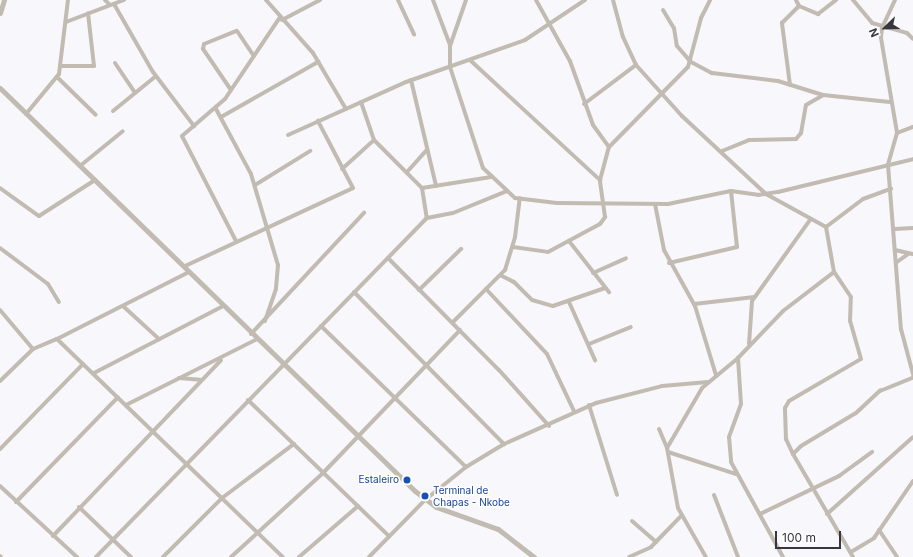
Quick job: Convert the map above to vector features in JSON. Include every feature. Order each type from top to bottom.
[{"type":"street","points":[[26,114],[57,77],[60,66],[68,0]]},
{"type":"street","points":[[105,0],[112,4],[156,76],[194,126]]},
{"type":"street","points":[[66,22],[124,0]]},
{"type":"street","points":[[266,0],[318,62],[346,110]]},
{"type":"street","points":[[236,241],[182,139],[194,126],[216,109],[281,19],[320,0]]},
{"type":"street","points":[[398,0],[414,34]]},
{"type":"street","points":[[433,0],[450,46]]},
{"type":"street","points":[[466,0],[450,46],[450,67],[478,156],[491,177]]},
{"type":"street","points":[[536,0],[548,25],[570,61],[584,104],[595,130],[609,146]]},
{"type":"street","points":[[288,135],[411,80],[471,61],[525,40],[585,0]]},
{"type":"street","points":[[613,0],[623,37],[636,65],[662,96],[766,194],[810,220],[826,227],[830,235],[827,251],[834,272],[851,297],[850,321],[861,359],[789,401],[785,408],[786,439],[813,490],[853,557]]},
{"type":"street","points":[[513,247],[548,252],[600,224],[605,217],[600,180],[609,146],[662,96],[691,62],[701,18],[710,0]]},
{"type":"street","points":[[796,0],[799,6],[818,14],[836,0]]},
{"type":"street","points":[[854,0],[865,17],[882,28],[907,33],[913,39]]},
{"type":"street","points":[[896,0],[882,28],[890,102],[897,133],[888,165],[897,262],[901,329],[913,374]]},
{"type":"street","points":[[0,13],[3,1]]},
{"type":"street","points":[[790,84],[782,23],[799,6]]},
{"type":"street","points":[[663,10],[674,28],[676,44],[691,62],[712,73],[790,84],[823,95],[890,102]]},
{"type":"street","points":[[60,66],[94,66],[88,13]]},
{"type":"street","points":[[231,90],[202,46],[237,31],[254,56]]},
{"type":"street","points":[[471,61],[600,180]]},
{"type":"street","points":[[221,117],[318,62]]},
{"type":"street","points":[[115,63],[135,93]]},
{"type":"street","points":[[584,104],[636,65]]},
{"type":"street","points":[[114,111],[156,76]]},
{"type":"street","points":[[57,77],[96,114]]},
{"type":"street","points":[[411,80],[436,186]]},
{"type":"street","points":[[0,88],[185,266],[189,272],[257,339],[282,366],[357,438],[425,500],[484,522],[534,557]]},
{"type":"street","points":[[722,151],[749,140],[796,139],[801,133],[806,105],[823,95]]},
{"type":"street","points":[[361,102],[374,140],[422,188],[427,218]]},
{"type":"street","points":[[216,109],[255,185],[278,271],[265,321]]},
{"type":"street","points":[[185,266],[236,241],[351,189],[352,186],[342,169],[338,154],[318,121]]},
{"type":"street","points":[[897,133],[913,127]]},
{"type":"street","points":[[80,166],[123,131]]},
{"type":"street","points":[[342,169],[374,140]]},
{"type":"street","points":[[407,172],[427,150]]},
{"type":"street","points":[[255,185],[310,152]]},
{"type":"street","points":[[422,188],[491,177],[498,180],[507,191],[520,198],[556,203],[594,202],[655,204],[731,191],[766,194],[913,159]]},
{"type":"street","points":[[0,188],[38,216],[53,210],[95,180]]},
{"type":"street","points":[[826,227],[862,199],[891,189]]},
{"type":"street","points":[[96,557],[427,218],[454,213],[507,191]]},
{"type":"street","points":[[669,263],[737,247],[731,191]]},
{"type":"street","points":[[594,202],[601,193]]},
{"type":"street","points":[[454,322],[486,289],[502,276],[513,247],[520,198]]},
{"type":"street","points":[[655,204],[669,263],[694,304],[716,375]]},
{"type":"street","points":[[251,334],[265,321],[364,213]]},
{"type":"street","points":[[749,344],[755,297],[810,220]]},
{"type":"street","points":[[894,228],[913,228]]},
{"type":"street","points":[[569,241],[609,292]]},
{"type":"street","points":[[0,248],[48,284],[59,302]]},
{"type":"street","points":[[419,290],[461,249]]},
{"type":"street","points":[[895,250],[913,254]]},
{"type":"street","points":[[897,262],[908,254]]},
{"type":"street","points":[[388,258],[419,290],[454,322],[549,426]]},
{"type":"street","points":[[593,273],[626,258]]},
{"type":"street","points":[[0,381],[33,349],[57,339],[189,272]]},
{"type":"street","points":[[668,450],[695,395],[716,375],[738,358],[749,344],[783,310],[834,272]]},
{"type":"street","points":[[502,276],[514,282],[532,300],[553,306],[569,302],[605,288]]},
{"type":"street","points":[[486,289],[547,354],[574,411]]},
{"type":"street","points":[[354,292],[428,365],[504,444]]},
{"type":"street","points":[[694,304],[755,297]]},
{"type":"street","points":[[569,302],[595,360]]},
{"type":"street","points":[[123,306],[159,339]]},
{"type":"street","points":[[94,373],[223,306]]},
{"type":"street","points":[[0,310],[33,349]]},
{"type":"street","points":[[321,326],[398,398],[466,467]]},
{"type":"street","points":[[589,344],[631,327]]},
{"type":"street","points":[[231,557],[256,531],[323,473],[398,398],[460,330]]},
{"type":"street","points":[[57,339],[94,373],[283,557]]},
{"type":"street","points":[[126,405],[178,378],[221,360],[257,339]]},
{"type":"street","points":[[738,358],[741,404],[728,445],[736,474],[783,557]]},
{"type":"street","points":[[53,536],[151,430],[221,360]]},
{"type":"street","points":[[0,449],[83,364]]},
{"type":"street","points":[[178,378],[200,380]]},
{"type":"street","points":[[793,454],[801,446],[856,413],[880,390],[913,378]]},
{"type":"street","points":[[370,557],[425,500],[466,467],[504,444],[549,426],[574,411],[589,405],[662,386],[708,382]]},
{"type":"street","points":[[16,502],[118,397]]},
{"type":"street","points":[[248,400],[390,536]]},
{"type":"street","points":[[589,405],[617,495]]},
{"type":"street","points":[[659,429],[668,450],[681,516],[706,557]]},
{"type":"street","points":[[827,514],[913,437]]},
{"type":"street","points":[[163,557],[222,498],[294,444]]},
{"type":"street","points":[[668,450],[736,474]]},
{"type":"street","points":[[760,514],[813,490],[872,452]]},
{"type":"street","points":[[851,552],[869,542],[913,481]]},
{"type":"street","points":[[0,486],[77,557]]},
{"type":"street","points":[[714,495],[738,557]]},
{"type":"street","points":[[299,557],[358,506]]},
{"type":"street","points":[[79,508],[131,557]]},
{"type":"street","points":[[629,557],[656,542],[681,516]]},
{"type":"street","points":[[632,521],[656,542]]},
{"type":"street","points":[[879,530],[897,557]]},
{"type":"place","name":"Estaleiro","points":[[407,480]]},
{"type":"place","name":"Terminal de Chapas - Nkobe","points":[[425,496]]}]
